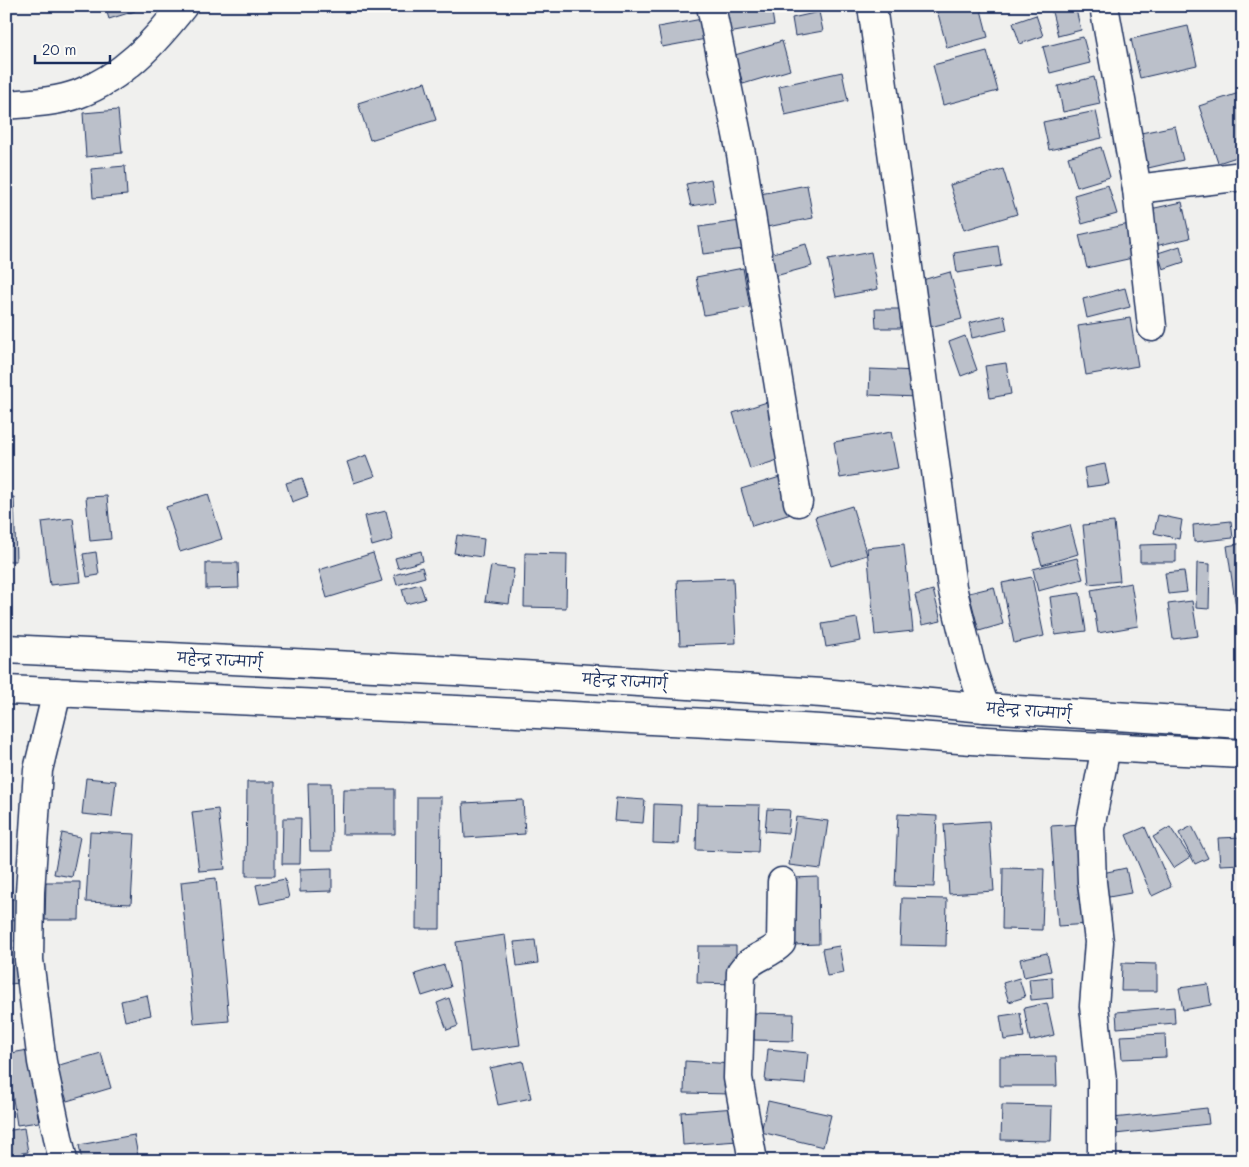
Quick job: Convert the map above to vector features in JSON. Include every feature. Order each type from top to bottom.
[{"type":"main road","points":[[6,106],[77,94],[117,75],[154,42],[183,6]]},
{"type":"main road","points":[[711,6],[741,154],[798,502]]},
{"type":"main road","points":[[872,6],[952,587],[971,666],[985,708]]},
{"type":"main road","points":[[1104,6],[1137,189],[1152,327]]},
{"type":"main road","points":[[1137,189],[1243,176]]},
{"type":"main road","name":"महेन्द्र राज्मार्ग्","points":[[6,649],[455,671],[753,689],[985,708],[1243,724]]},
{"type":"main road","points":[[6,690],[457,710],[1243,754]]},
{"type":"main road","points":[[57,692],[38,770],[30,892],[29,960],[42,1062],[63,1161]]},
{"type":"main road","points":[[1102,1161],[1102,1081],[1094,1006],[1099,942],[1092,882],[1090,828],[1106,747]]},
{"type":"main road","points":[[754,1161],[738,1078],[741,972],[754,958],[775,950],[781,943],[782,882]]},
{"type":"building","points":[[105,6],[134,6],[135,11],[109,19]]},
{"type":"building","points":[[713,6],[771,6],[774,25],[717,35]]},
{"type":"building","points":[[936,6],[980,6],[988,37],[947,48]]},
{"type":"building","points":[[1056,6],[1075,6],[1081,30],[1058,36],[1051,8]]},
{"type":"building","points":[[819,12],[823,31],[795,36],[792,18]]},
{"type":"building","points":[[1036,15],[1043,36],[1020,44],[1013,23]]},
{"type":"building","points":[[702,19],[706,39],[662,47],[658,27]]},
{"type":"building","points":[[1188,26],[1197,65],[1140,78],[1131,39]]},
{"type":"building","points":[[1083,37],[1090,63],[1050,73],[1043,47]]},
{"type":"building","points":[[782,41],[790,70],[743,84],[735,55]]},
{"type":"building","points":[[987,51],[998,91],[943,105],[933,65]]},
{"type":"building","points":[[842,72],[848,101],[785,115],[779,86]]},
{"type":"building","points":[[1094,77],[1100,104],[1063,112],[1058,86]]},
{"type":"building","points":[[425,82],[436,120],[370,140],[358,103]]},
{"type":"building","points":[[1242,92],[1243,155],[1218,163],[1199,106]]},
{"type":"building","points":[[118,110],[122,153],[86,157],[83,113]]},
{"type":"building","points":[[1096,111],[1102,138],[1049,150],[1043,122]]},
{"type":"building","points":[[1175,126],[1183,160],[1144,169],[1136,134]]},
{"type":"building","points":[[1101,147],[1110,177],[1077,187],[1068,157]]},
{"type":"building","points":[[125,166],[127,195],[93,198],[91,169]]},
{"type":"building","points":[[1003,169],[1017,214],[964,230],[950,185]]},
{"type":"building","points":[[711,179],[715,202],[691,206],[686,184]]},
{"type":"building","points":[[807,185],[813,218],[762,228],[755,195]]},
{"type":"building","points":[[1108,185],[1117,214],[1082,224],[1074,195]]},
{"type":"building","points":[[1182,202],[1190,238],[1155,246],[1146,210]]},
{"type":"building","points":[[740,221],[744,249],[703,254],[699,227]]},
{"type":"building","points":[[1129,224],[1137,257],[1087,268],[1079,235]]},
{"type":"building","points":[[806,244],[812,266],[768,278],[762,256]]},
{"type":"building","points":[[998,246],[1001,266],[957,273],[954,253]]},
{"type":"building","points":[[1180,246],[1184,262],[1163,269],[1158,253]]},
{"type":"building","points":[[871,252],[878,289],[836,297],[828,260]]},
{"type":"building","points":[[743,268],[750,307],[704,315],[696,277]]},
{"type":"building","points":[[950,272],[962,319],[930,327],[919,281]]},
{"type":"building","points":[[1125,288],[1130,307],[1087,318],[1083,299]]},
{"type":"building","points":[[875,309],[904,309],[904,328],[876,328]]},
{"type":"building","points":[[1004,315],[1007,330],[972,338],[969,323]]},
{"type":"building","points":[[1130,318],[1138,366],[1086,375],[1078,326]]},
{"type":"building","points":[[965,336],[977,370],[961,376],[949,342]]},
{"type":"building","points":[[1006,363],[1011,394],[990,398],[985,366]]},
{"type":"building","points":[[870,369],[918,371],[917,397],[869,395]]},
{"type":"building","points":[[767,402],[784,458],[750,469],[733,413]]},
{"type":"building","points":[[891,432],[898,468],[840,478],[834,442]]},
{"type":"building","points":[[367,455],[375,476],[354,483],[347,462]]},
{"type":"building","points":[[1105,464],[1109,484],[1087,487],[1084,468]]},
{"type":"building","points":[[1240,475],[1243,475],[1243,519],[1237,519]]},
{"type":"building","points":[[780,477],[791,514],[752,526],[741,489]]},
{"type":"building","points":[[302,478],[308,496],[292,502],[286,483]]},
{"type":"building","points":[[208,494],[222,539],[180,552],[166,507]]},
{"type":"building","points":[[107,496],[111,539],[90,541],[86,497]]},
{"type":"building","points":[[6,497],[14,497],[16,561],[6,561]]},
{"type":"building","points":[[852,506],[867,555],[831,566],[815,517]]},
{"type":"building","points":[[386,511],[393,540],[372,546],[365,516]]},
{"type":"building","points":[[1158,515],[1182,520],[1179,539],[1154,533]]},
{"type":"building","points":[[73,518],[81,582],[50,585],[42,522]]},
{"type":"building","points":[[1231,521],[1233,538],[1194,542],[1193,525]]},
{"type":"building","points":[[1114,522],[1120,581],[1089,584],[1083,525]]},
{"type":"building","points":[[1070,525],[1078,554],[1042,565],[1033,535]]},
{"type":"building","points":[[457,535],[484,539],[482,557],[454,553]]},
{"type":"building","points":[[1243,543],[1243,628],[1239,628],[1227,546]]},
{"type":"building","points":[[904,544],[913,631],[875,635],[867,548]]},
{"type":"building","points":[[1176,544],[1176,562],[1140,562],[1140,545]]},
{"type":"building","points":[[421,551],[423,561],[398,568],[395,558]]},
{"type":"building","points":[[96,552],[99,575],[87,577],[83,554]]},
{"type":"building","points":[[373,553],[382,581],[327,598],[319,570]]},
{"type":"building","points":[[525,553],[567,554],[566,608],[524,607]]},
{"type":"building","points":[[1077,558],[1083,579],[1038,591],[1033,569]]},
{"type":"building","points":[[206,563],[238,563],[239,588],[206,589]]},
{"type":"building","points":[[1197,563],[1210,564],[1209,609],[1196,608]]},
{"type":"building","points":[[491,566],[514,569],[509,604],[485,601]]},
{"type":"building","points":[[422,567],[425,577],[397,585],[394,575]]},
{"type":"building","points":[[1184,571],[1187,592],[1168,594],[1165,573]]},
{"type":"building","points":[[1032,577],[1044,636],[1014,643],[1002,583]]},
{"type":"building","points":[[733,578],[736,643],[680,645],[677,580]]},
{"type":"building","points":[[1131,583],[1138,626],[1098,633],[1091,590]]},
{"type":"building","points":[[420,584],[425,599],[406,604],[402,589]]},
{"type":"building","points":[[994,587],[1003,624],[979,631],[969,593]]},
{"type":"building","points":[[933,590],[941,621],[922,625],[915,595]]},
{"type":"building","points":[[1080,593],[1086,631],[1055,635],[1050,597]]},
{"type":"building","points":[[1192,601],[1198,636],[1173,639],[1168,604]]},
{"type":"building","points":[[857,618],[861,641],[826,647],[822,624]]},
{"type":"building","points":[[86,778],[116,781],[112,817],[82,814]]},
{"type":"building","points":[[247,782],[275,782],[275,876],[246,876]]},
{"type":"building","points":[[308,783],[331,783],[332,851],[310,851]]},
{"type":"building","points":[[343,789],[395,789],[395,834],[342,834]]},
{"type":"building","points":[[417,797],[441,797],[440,929],[416,929]]},
{"type":"building","points":[[616,798],[645,800],[643,823],[614,821]]},
{"type":"building","points":[[523,800],[525,834],[465,838],[463,803]]},
{"type":"building","points":[[654,804],[681,805],[679,844],[653,843]]},
{"type":"building","points":[[697,804],[760,805],[758,852],[696,850]]},
{"type":"building","points":[[218,809],[225,869],[199,871],[192,812]]},
{"type":"building","points":[[767,809],[790,810],[788,833],[765,831]]},
{"type":"building","points":[[898,814],[937,816],[934,887],[895,886]]},
{"type":"building","points":[[796,817],[828,821],[821,869],[789,865]]},
{"type":"building","points":[[283,818],[301,818],[300,864],[282,864]]},
{"type":"building","points":[[989,821],[994,891],[949,894],[944,824]]},
{"type":"building","points":[[1082,824],[1089,924],[1058,926],[1051,826]]},
{"type":"building","points":[[1192,826],[1208,858],[1195,864],[1179,833]]},
{"type":"building","points":[[1145,827],[1171,887],[1152,896],[1126,835]]},
{"type":"building","points":[[1170,827],[1190,857],[1173,868],[1153,837]]},
{"type":"building","points":[[90,832],[135,834],[131,904],[86,902]]},
{"type":"building","points":[[62,833],[80,837],[72,877],[54,874]]},
{"type":"building","points":[[1243,837],[1243,864],[1220,865],[1218,838]]},
{"type":"building","points":[[332,868],[332,891],[300,892],[300,869]]},
{"type":"building","points":[[1003,868],[1044,869],[1042,930],[1002,929]]},
{"type":"building","points":[[1126,868],[1131,893],[1098,899],[1093,875]]},
{"type":"building","points":[[818,877],[819,944],[793,945],[793,878]]},
{"type":"building","points":[[216,878],[229,1021],[194,1024],[181,882]]},
{"type":"building","points":[[285,879],[289,898],[260,904],[256,885]]},
{"type":"building","points":[[46,882],[80,882],[79,920],[45,920]]},
{"type":"building","points":[[20,898],[23,916],[6,918],[6,900]]},
{"type":"building","points":[[902,898],[947,899],[946,946],[900,945]]},
{"type":"building","points":[[19,918],[24,938],[6,943],[6,922]]},
{"type":"building","points":[[505,935],[520,1045],[470,1052],[456,942]]},
{"type":"building","points":[[535,940],[538,963],[517,966],[514,942]]},
{"type":"building","points":[[698,946],[736,946],[736,984],[697,983]]},
{"type":"building","points":[[839,946],[844,973],[827,976],[822,949]]},
{"type":"building","points":[[23,947],[28,982],[10,984],[6,949]]},
{"type":"building","points":[[1047,953],[1051,971],[1024,977],[1020,959]]},
{"type":"building","points":[[1122,963],[1157,964],[1157,991],[1121,991]]},
{"type":"building","points":[[444,965],[451,987],[422,996],[415,974]]},
{"type":"building","points":[[1052,977],[1053,998],[1031,1000],[1029,979]]},
{"type":"building","points":[[1019,978],[1025,997],[1009,1002],[1003,983]]},
{"type":"building","points":[[1208,984],[1211,1005],[1183,1010],[1179,988]]},
{"type":"building","points":[[147,995],[151,1015],[125,1021],[121,1001]]},
{"type":"building","points":[[449,998],[458,1026],[447,1030],[437,1003]]},
{"type":"building","points":[[1047,1003],[1054,1035],[1030,1041],[1024,1008]]},
{"type":"building","points":[[1174,1007],[1175,1023],[1117,1028],[1116,1012]]},
{"type":"building","points":[[755,1013],[794,1014],[793,1041],[754,1040]]},
{"type":"building","points":[[1020,1013],[1024,1037],[1004,1040],[1000,1016]]},
{"type":"building","points":[[1165,1034],[1166,1057],[1122,1059],[1120,1036]]},
{"type":"building","points":[[768,1049],[808,1053],[805,1084],[765,1081]]},
{"type":"building","points":[[28,1050],[39,1122],[17,1125],[6,1054]]},
{"type":"building","points":[[101,1053],[111,1088],[67,1101],[56,1066]]},
{"type":"building","points":[[1056,1056],[1057,1086],[1000,1086],[1000,1057]]},
{"type":"building","points":[[523,1061],[531,1098],[498,1105],[490,1068]]},
{"type":"building","points":[[685,1061],[733,1064],[732,1094],[684,1093]]},
{"type":"building","points":[[768,1101],[831,1115],[823,1147],[761,1132]]},
{"type":"building","points":[[1002,1105],[1052,1106],[1051,1141],[1001,1140]]},
{"type":"building","points":[[736,1108],[738,1141],[683,1145],[681,1112]]},
{"type":"building","points":[[1207,1108],[1209,1124],[1115,1134],[1113,1118]]},
{"type":"building","points":[[24,1128],[28,1152],[6,1156],[6,1131]]},
{"type":"building","points":[[134,1135],[139,1161],[82,1161],[79,1145]]},
{"type":"building","points":[[1051,1153],[1052,1161],[1005,1161],[1004,1154]]}]
